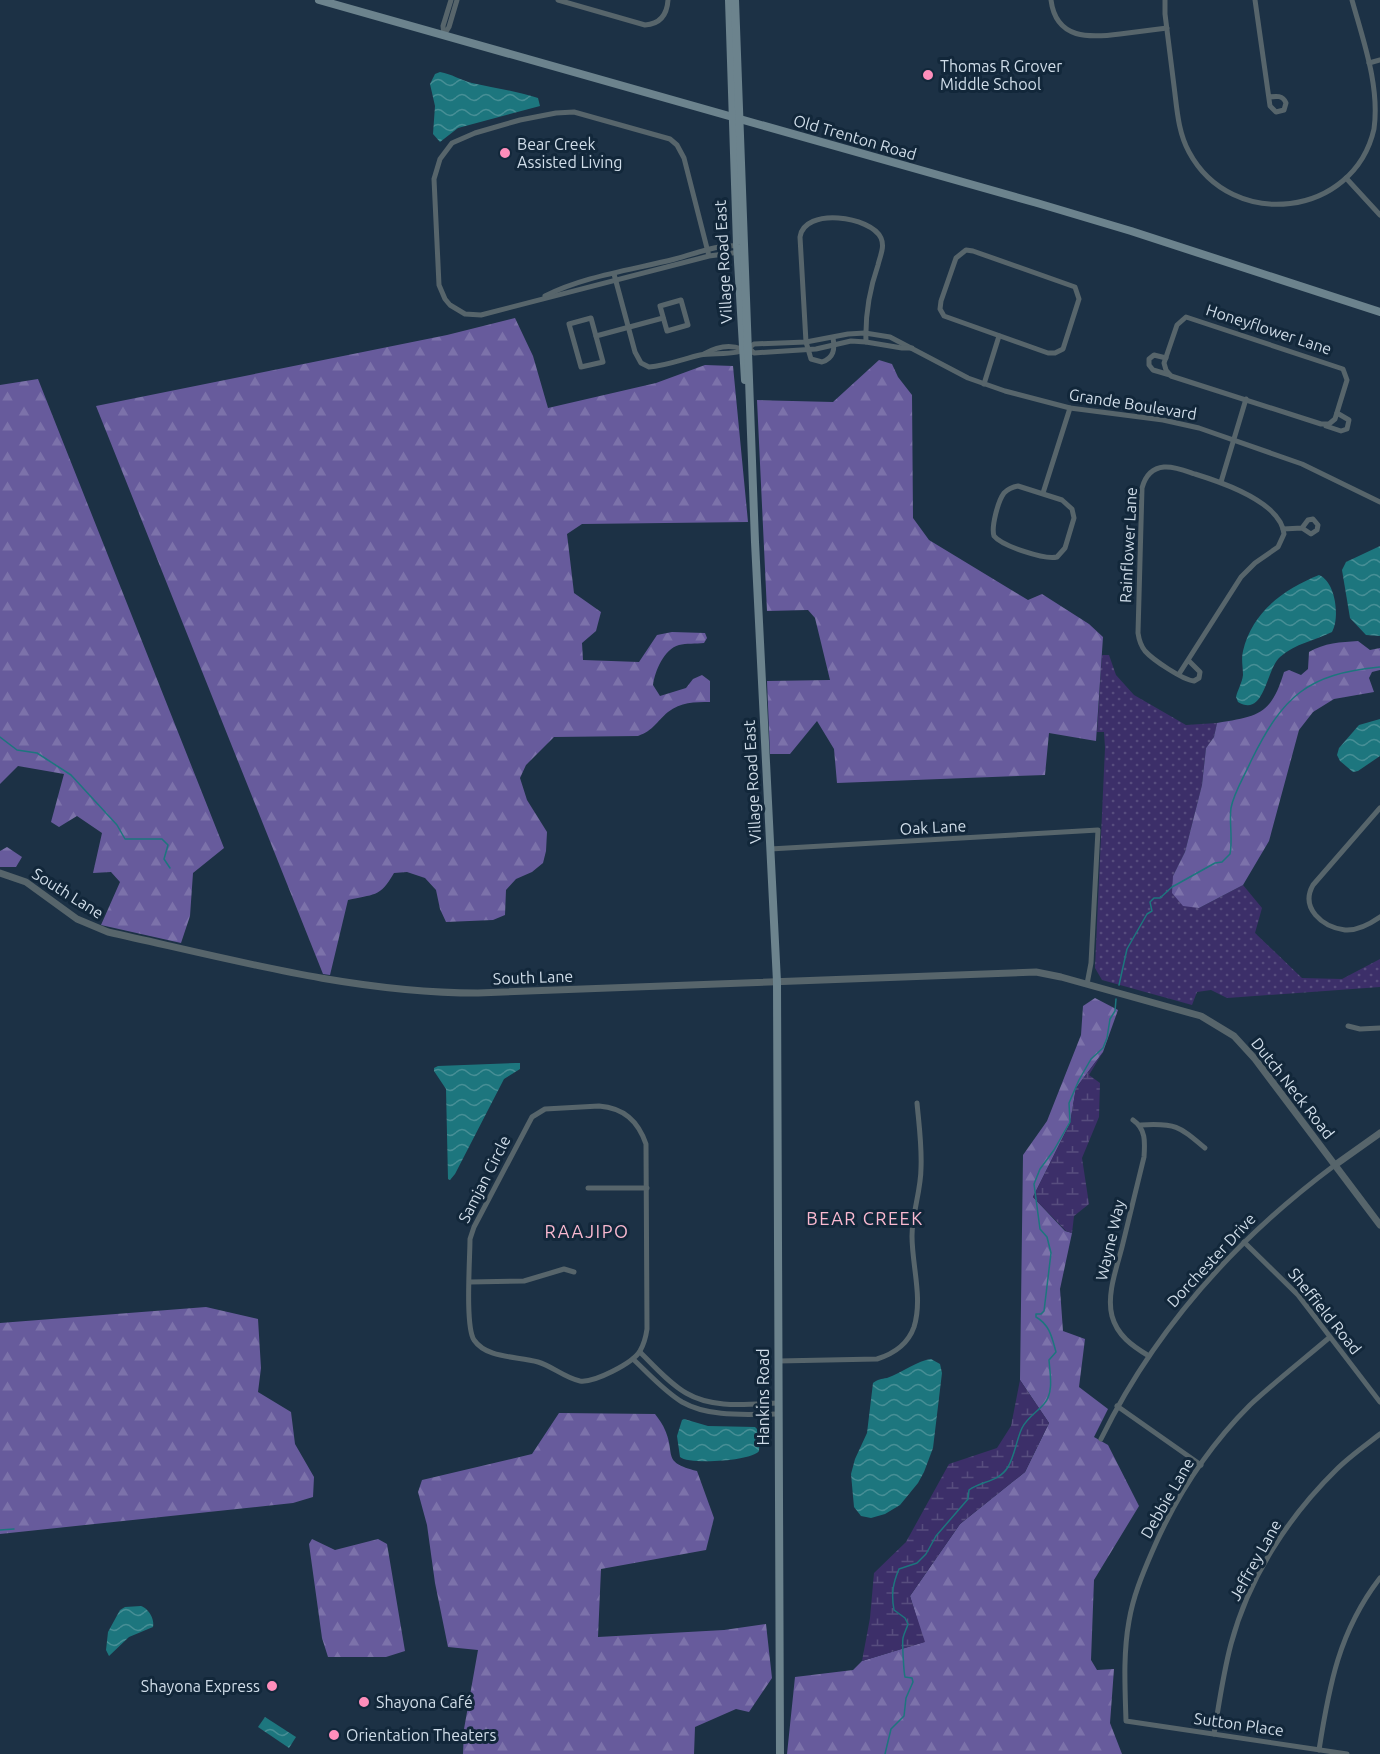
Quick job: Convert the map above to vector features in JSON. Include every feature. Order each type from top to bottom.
[{"type":"main road","name":"Old Trenton Road","points":[[319,0],[1121,227],[1380,312]]},
{"type":"main road","name":"Village Road East","points":[[729,0],[736,118]]},
{"type":"main road","name":"Village Road East","points":[[735,0],[742,350],[755,521],[777,982],[777,1041]]},
{"type":"main road","name":"Hankins Road","points":[[777,1041],[780,1754]]},
{"type":"street","points":[[444,35],[443,26],[451,0]]},
{"type":"street","points":[[444,35],[449,27],[457,0]]},
{"type":"street","points":[[557,0],[645,25],[655,23],[663,16],[668,7],[668,0]]},
{"type":"street","points":[[1051,0],[1054,12],[1061,23],[1072,32],[1086,37],[1167,28]]},
{"type":"street","points":[[1165,0],[1182,136],[1196,164],[1220,188],[1242,199],[1274,205],[1308,200],[1329,191],[1346,178],[1361,160],[1374,130],[1376,96],[1352,0]]},
{"type":"street","points":[[1255,0],[1269,97]]},
{"type":"street","points":[[1369,63],[1380,60]]},
{"type":"street","points":[[709,253],[684,158],[677,145],[670,139],[574,112],[556,113],[520,120],[459,140],[445,151],[437,166],[434,179],[439,285],[445,299],[457,310],[472,315],[490,313],[535,300],[560,288],[615,277],[709,253],[739,249]]},
{"type":"street","points":[[1346,178],[1380,215]]},
{"type":"street","points":[[834,341],[833,355],[822,362],[811,359],[807,345],[800,234],[807,223],[822,219],[843,219],[862,224],[876,231],[882,240],[882,250],[867,298],[866,342]]},
{"type":"street","points":[[973,251],[1071,284],[1077,290],[1079,301],[1066,345],[1060,352],[1051,353],[999,336],[947,318],[941,312],[940,301],[956,258],[962,252],[973,251]]},
{"type":"street","points":[[615,277],[637,358],[649,367],[726,346],[742,350]]},
{"type":"street","points":[[681,300],[688,325],[667,331],[663,318],[660,306],[681,300]]},
{"type":"street","name":"Honeyflower Lane","points":[[1190,317],[1343,369],[1347,380],[1337,413],[1347,417],[1350,423],[1347,429],[1341,431],[1171,376],[1153,370],[1149,365],[1149,359],[1154,355],[1166,357],[1177,325],[1182,319],[1190,317]]},
{"type":"street","points":[[591,318],[596,336],[603,362],[581,367],[569,324],[591,318]]},
{"type":"street","points":[[596,336],[663,318]]},
{"type":"street","name":"Grande Boulevard","points":[[834,341],[848,334],[866,333],[890,337],[984,384],[1070,408],[1163,420],[1199,428],[1302,464],[1380,502]]},
{"type":"street","points":[[984,384],[999,336]]},
{"type":"street","name":"Grande Boulevard","points":[[742,350],[754,353],[834,341],[914,348]]},
{"type":"street","points":[[1166,357],[1164,367],[1171,376]]},
{"type":"street","points":[[1221,482],[1246,399]]},
{"type":"street","points":[[1043,493],[1070,408]]},
{"type":"street","points":[[1321,424],[1333,422],[1337,413]]},
{"type":"street","name":"Rainflower Lane","points":[[1179,674],[1146,651],[1138,633],[1142,488],[1150,473],[1166,467],[1237,488],[1259,502],[1279,520],[1283,529]]},
{"type":"street","points":[[1018,486],[1043,493],[1066,502],[1073,513],[1065,548],[1061,554],[1049,558],[997,540],[993,528],[1004,493],[1018,486]]},
{"type":"street","points":[[1188,660],[1199,669],[1199,678],[1191,681],[1179,674],[1240,577],[1278,547],[1283,538],[1283,529],[1302,528]]},
{"type":"street","points":[[1380,808],[1313,885],[1308,895],[1308,905],[1314,914],[1334,927],[1347,930],[1369,925],[1380,917]]},
{"type":"street","name":"Oak Lane","points":[[770,849],[1098,830],[1091,963],[1087,984]]},
{"type":"street","name":"South Lane","points":[[0,873],[26,882],[77,919],[108,932],[345,982],[436,992],[478,993],[1021,971],[1048,974],[1087,984]]},
{"type":"street","name":"Dutch Neck Road","points":[[1087,984],[1193,1013],[1225,1029],[1255,1059],[1380,1225]]},
{"type":"street","points":[[1348,1026],[1359,1029],[1380,1028]]},
{"type":"street","points":[[778,1361],[877,1359],[888,1356],[899,1348],[910,1335],[914,1325],[917,1286],[912,1238],[913,1219],[921,1168],[917,1104]]},
{"type":"street","name":"Samjan Circle","points":[[599,1106],[617,1109],[626,1114],[638,1126],[646,1144],[647,1188],[647,1329],[640,1352],[633,1359],[592,1381],[584,1381],[576,1380],[539,1362],[489,1352],[482,1348],[471,1333],[471,1233],[527,1123],[538,1112],[552,1108],[599,1106]]},
{"type":"street","points":[[1133,1120],[1141,1125],[1175,1126],[1205,1148]]},
{"type":"street","name":"Wayne Way","points":[[1141,1125],[1144,1136],[1144,1157],[1113,1282],[1110,1306],[1112,1317],[1122,1335],[1131,1345],[1149,1356]]},
{"type":"street","name":"Dorchester Drive","points":[[1101,1440],[1117,1406],[1186,1305],[1244,1242],[1285,1204],[1380,1133]]},
{"type":"street","points":[[588,1188],[647,1188]]},
{"type":"street","name":"Sheffield Road","points":[[1244,1242],[1298,1295],[1380,1402]]},
{"type":"street","points":[[470,1282],[524,1281],[564,1269],[574,1272]]},
{"type":"street","name":"Debbie Lane","points":[[1126,1721],[1126,1639],[1135,1593],[1163,1526],[1201,1465],[1248,1407],[1330,1338]]},
{"type":"street","points":[[640,1352],[685,1392],[708,1401],[738,1404],[778,1403]]},
{"type":"street","points":[[633,1359],[664,1388],[685,1403],[707,1411],[778,1414]]},
{"type":"street","points":[[738,1404],[738,1413]]},
{"type":"street","points":[[1117,1406],[1201,1465]]},
{"type":"street","name":"Jeffrey Lane","points":[[1214,1734],[1231,1644],[1245,1603],[1266,1560],[1292,1521],[1317,1490],[1338,1468],[1380,1434]]},
{"type":"street","points":[[1319,1750],[1326,1700],[1339,1653],[1356,1616],[1380,1578]]},
{"type":"street","name":"Sutton Place","points":[[1126,1721],[1347,1754]]},
{"type":"green space","points":[[515,318],[533,356],[548,408],[656,383],[705,365],[733,366],[748,522],[582,524],[567,534],[574,593],[601,612],[596,631],[582,643],[583,660],[639,662],[657,635],[672,632],[705,633],[707,638],[704,643],[679,645],[669,651],[658,667],[653,685],[660,696],[686,688],[693,679],[702,675],[710,681],[710,702],[678,706],[648,731],[638,736],[554,737],[526,765],[520,778],[527,800],[547,832],[543,863],[532,872],[516,879],[506,890],[505,915],[493,920],[446,922],[440,909],[436,890],[425,878],[407,872],[394,873],[384,887],[375,894],[348,900],[330,975],[323,974],[96,406],[447,335]]},
{"type":"green space","points":[[879,360],[892,364],[898,377],[912,395],[913,518],[929,540],[1028,600],[1042,594],[1089,624],[1103,637],[1096,741],[1049,733],[1045,775],[837,783],[834,749],[817,721],[790,754],[770,754],[767,681],[830,680],[815,618],[808,610],[767,611],[757,400],[833,402]]},
{"type":"green space","points":[[38,379],[224,848],[193,873],[190,916],[181,943],[101,925],[120,882],[111,872],[93,873],[102,833],[77,816],[59,827],[51,822],[64,774],[18,766],[0,784],[0,385]]},
{"type":"green space","points":[[1358,641],[1370,650],[1380,648],[1380,670],[1372,672],[1369,678],[1374,692],[1334,699],[1313,712],[1299,730],[1269,841],[1243,885],[1199,908],[1183,906],[1172,893],[1173,876],[1185,852],[1202,785],[1206,748],[1214,737],[1217,723],[1243,718],[1261,711],[1274,697],[1284,672],[1289,670],[1301,675],[1308,669],[1309,652],[1327,645]]},
{"type":"green space","points":[[1102,655],[1109,655],[1116,675],[1134,695],[1186,725],[1217,723],[1214,737],[1206,748],[1202,785],[1185,852],[1173,876],[1199,908],[1243,885],[1262,908],[1255,933],[1302,978],[1342,979],[1380,959],[1380,987],[1227,998],[1211,990],[1197,992],[1192,1005],[1102,980],[1095,968],[1105,748],[1104,732],[1097,732]]},
{"type":"green space","points":[[7,847],[22,857],[16,867],[0,867],[0,851]]},
{"type":"green space","points":[[1095,998],[1118,1010],[1103,1052],[1076,1088],[1070,1123],[1033,1197],[1065,1231],[1072,1233],[1060,1289],[1063,1331],[1085,1339],[1079,1387],[1108,1409],[1094,1437],[1108,1445],[1139,1506],[1094,1580],[1091,1660],[1097,1670],[1114,1669],[1110,1723],[1122,1754],[787,1754],[795,1677],[853,1670],[862,1661],[924,1642],[910,1596],[960,1524],[1025,1472],[1049,1423],[1020,1380],[1023,1155],[1047,1121],[1081,1035],[1083,1006]]},
{"type":"green space","points":[[1103,1052],[1089,1075],[1100,1083],[1099,1117],[1082,1158],[1089,1204],[1074,1216],[1072,1233],[1066,1231],[1033,1197],[1070,1123],[1076,1088]]},
{"type":"green space","points":[[206,1307],[258,1319],[261,1368],[258,1392],[291,1412],[295,1444],[314,1477],[313,1497],[293,1503],[0,1534],[0,1323]]},
{"type":"green space","points":[[1020,1380],[1049,1423],[1025,1472],[960,1524],[910,1596],[925,1642],[862,1661],[870,1618],[874,1573],[906,1542],[949,1464],[997,1448],[1011,1426]]},
{"type":"green space","points":[[559,1413],[655,1414],[665,1430],[674,1461],[697,1471],[714,1518],[706,1550],[601,1569],[598,1637],[724,1630],[766,1624],[772,1678],[749,1712],[736,1709],[695,1727],[694,1754],[463,1754],[464,1729],[478,1650],[448,1647],[435,1583],[427,1525],[418,1492],[422,1480],[532,1454]]},
{"type":"green space","points":[[312,1539],[335,1550],[378,1539],[387,1544],[405,1651],[386,1657],[328,1657],[322,1638],[309,1544]]},
{"type":"water","points":[[440,72],[472,83],[538,98],[540,106],[458,128],[440,142],[433,134],[435,106],[430,84],[435,74]]},
{"type":"water","points":[[1380,546],[1380,636],[1366,635],[1350,618],[1342,570],[1346,562]]},
{"type":"water","points":[[1319,575],[1325,579],[1333,592],[1336,618],[1332,632],[1286,652],[1275,663],[1259,698],[1247,705],[1238,702],[1236,697],[1243,675],[1243,651],[1254,625],[1271,604],[1282,595]]},
{"type":"water","points":[[1380,719],[1380,756],[1353,772],[1340,761],[1337,755],[1339,748],[1359,725]]},
{"type":"water","points":[[520,1063],[520,1069],[504,1079],[455,1174],[450,1180],[448,1179],[446,1089],[434,1068]]},
{"type":"water","points":[[931,1359],[940,1364],[942,1373],[933,1448],[924,1472],[900,1505],[885,1514],[871,1518],[861,1516],[854,1507],[851,1474],[867,1433],[873,1383]]},
{"type":"water","points":[[684,1419],[708,1426],[755,1427],[760,1432],[759,1451],[745,1457],[707,1461],[680,1457],[677,1436]]},
{"type":"water","points":[[141,1606],[150,1614],[153,1627],[129,1637],[109,1656],[106,1650],[108,1632],[120,1610],[125,1607]]},
{"type":"water","points":[[265,1717],[296,1737],[289,1748],[258,1727]]},
{"type":"waterway","points":[[1119,985],[1127,949],[1147,914],[1152,911],[1150,902],[1215,863],[1222,862],[1230,854],[1231,808],[1251,761],[1274,720],[1300,692],[1316,683],[1355,670],[1380,667]]},
{"type":"waterway","points":[[0,737],[17,750],[37,753],[71,775],[117,825],[125,839],[162,839],[168,845],[164,859],[170,868]]},
{"type":"waterway","points":[[885,1754],[891,1729],[904,1716],[906,1698],[913,1682],[912,1678],[905,1677],[904,1670],[903,1638],[908,1624],[905,1618],[894,1610],[893,1604],[893,1589],[899,1569],[917,1563],[926,1554],[936,1536],[968,1499],[969,1490],[1004,1472],[1012,1458],[1022,1428],[1044,1404],[1049,1394],[1051,1383],[1049,1360],[1056,1352],[1050,1332],[1036,1317],[1036,1314],[1044,1311],[1051,1253],[1047,1237],[1040,1229],[1034,1184],[1040,1169],[1070,1122],[1069,1103],[1079,1080],[1091,1059],[1103,1048],[1110,1019],[1115,1011],[1116,999]]},
{"type":"waterway","points":[[0,1530],[14,1529]]},
{"type":"place","name":"Thomas R Grover Middle School","points":[[928,75]]},
{"type":"place","name":"Bear Creek Assisted Living","points":[[505,153]]},
{"type":"place","name":"Shayona Express","points":[[272,1686]]},
{"type":"place","name":"Shayona Café","points":[[364,1702]]},
{"type":"place","name":"Orientation Theaters","points":[[334,1735]]},
{"type":"district","name":"BEAR CREEK","points":[[865,1218]]},
{"type":"district","name":"RAAJIPO","points":[[587,1231]]}]
